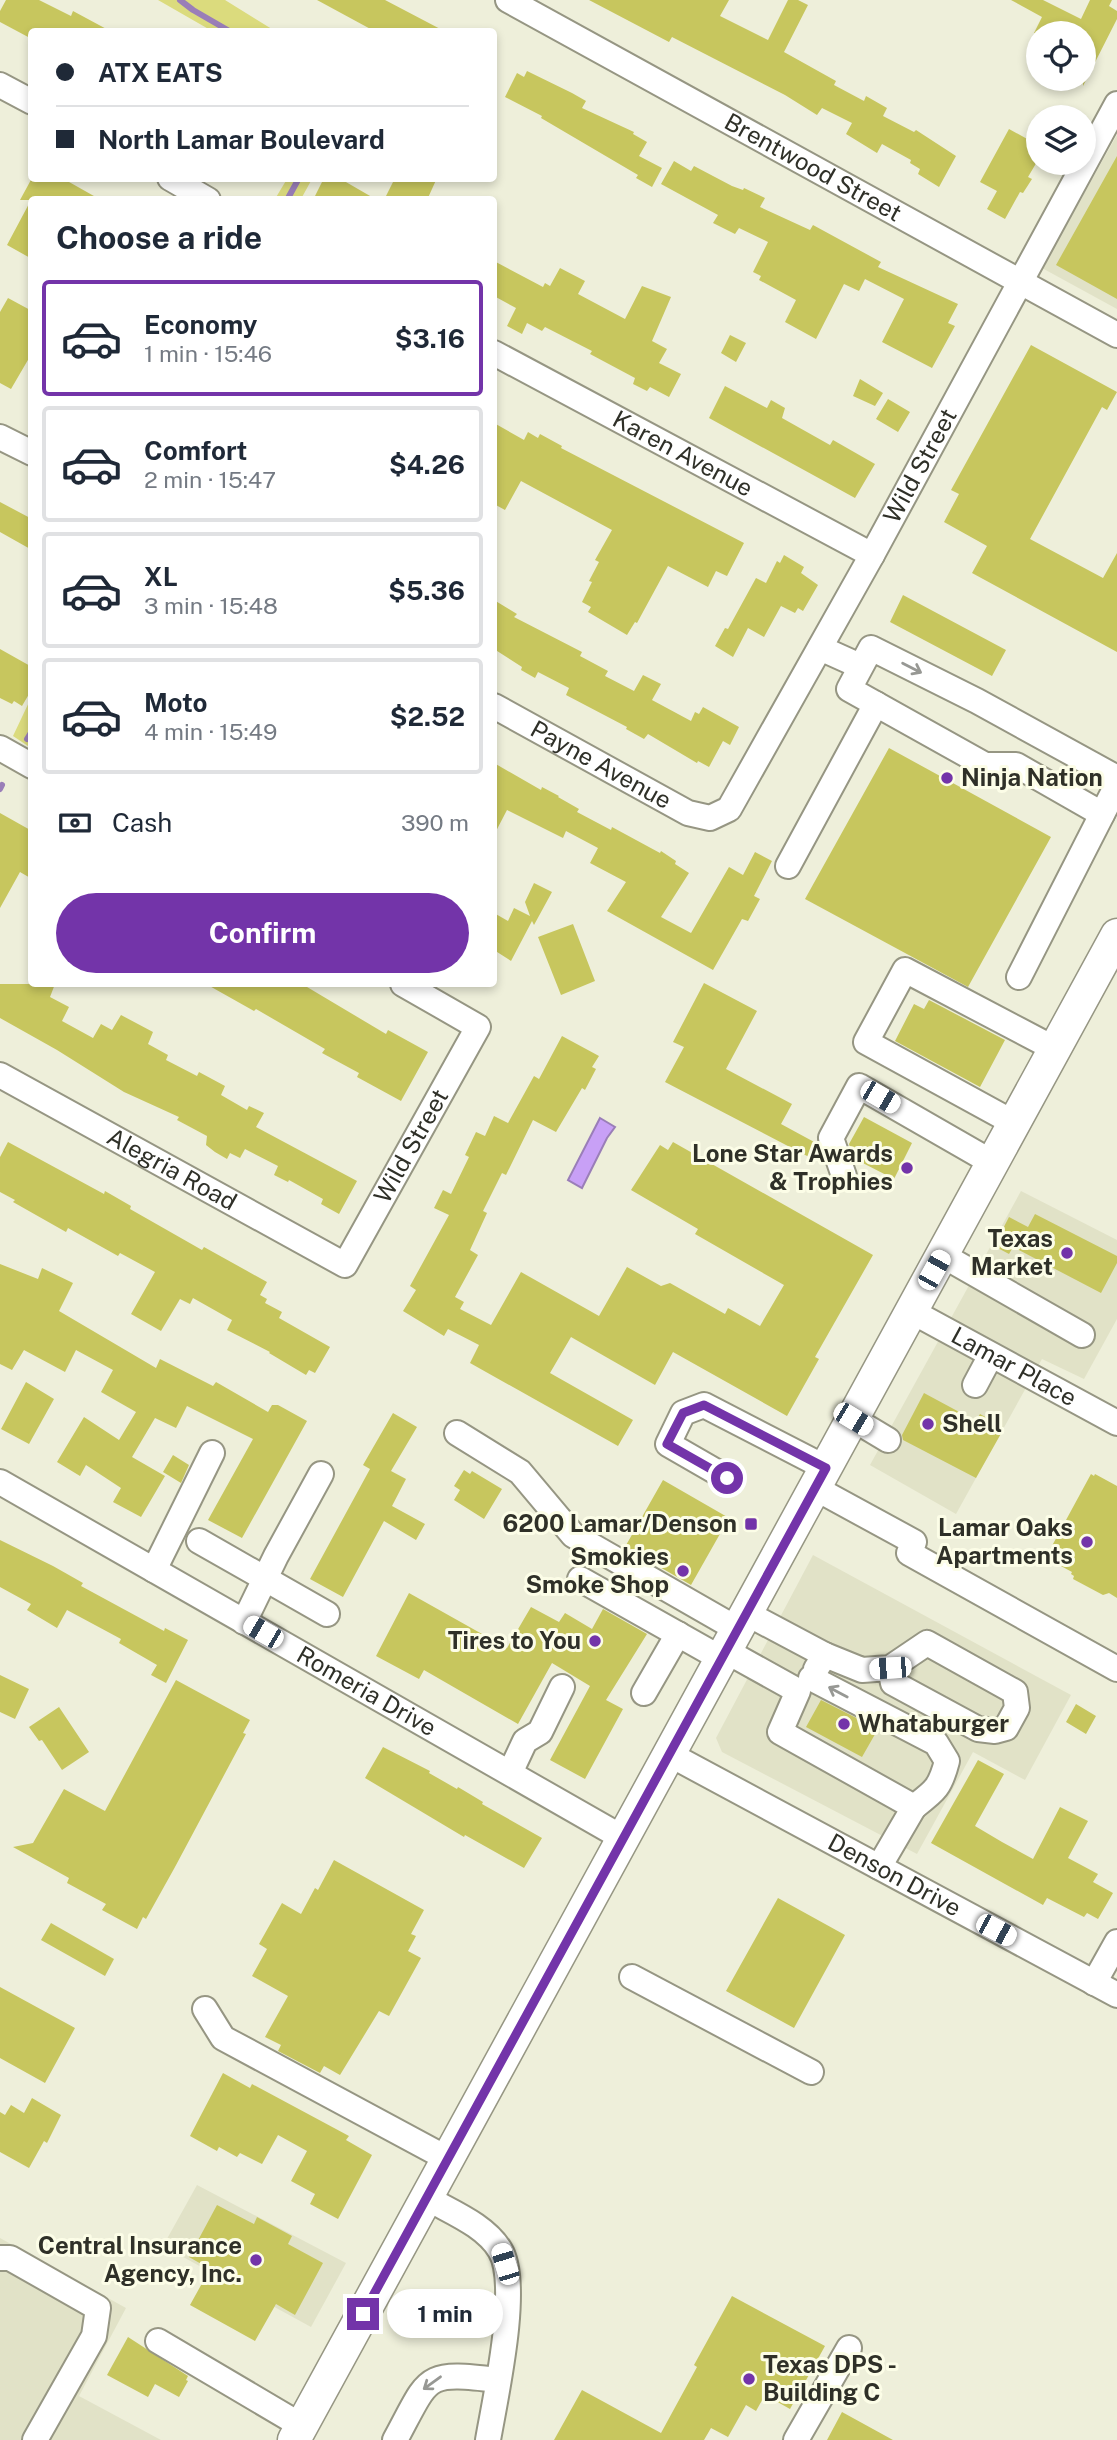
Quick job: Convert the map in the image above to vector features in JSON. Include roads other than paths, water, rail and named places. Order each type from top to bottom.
[{"type":"main road","points":[[298,2433],[1116,939]]},
{"type":"street","name":"Brentwood Street","points":[[508,0],[1018,283],[1117,335]]},
{"type":"street","points":[[0,85],[28,100]]},
{"type":"street","name":"Wild Street","points":[[710,818],[729,809],[872,555],[1117,104]]},
{"type":"street","points":[[177,182],[201,196]]},
{"type":"street","name":"Karen Avenue","points":[[497,355],[872,555]]},
{"type":"street","points":[[0,437],[28,451]]},
{"type":"street","points":[[820,648],[860,666]]},
{"type":"street","points":[[871,648],[977,701],[1113,796],[1016,765],[985,765],[849,689],[871,648]]},
{"type":"street","points":[[788,866],[876,704]]},
{"type":"street","name":"Payne Avenue","points":[[497,708],[688,813],[710,818]]},
{"type":"street","points":[[0,748],[28,764]]},
{"type":"street","points":[[1019,977],[1113,796]]},
{"type":"street","points":[[1014,1123],[866,1042],[905,970],[1055,1049]]},
{"type":"street","name":"Wild Street","points":[[345,1265],[478,1027],[408,987]]},
{"type":"street","name":"Alegria Road","points":[[0,1075],[345,1265]]},
{"type":"street","points":[[844,1175],[831,1138],[859,1086],[993,1163]]},
{"type":"street","points":[[942,1255],[1082,1335]]},
{"type":"street","name":"Lamar Place","points":[[911,1311],[1117,1423]]},
{"type":"street","points":[[975,1385],[991,1355]]},
{"type":"street","points":[[727,1478],[667,1444],[683,1413],[704,1405],[820,1478],[914,1542],[909,1553],[1117,1669]]},
{"type":"street","points":[[853,1419],[888,1440]]},
{"type":"street","points":[[457,1433],[520,1472],[573,1535],[804,1684],[936,1744],[947,1761],[937,1789],[914,1807],[879,1867]]},
{"type":"street","points":[[154,1570],[212,1453]]},
{"type":"street","points":[[244,1622],[321,1474]]},
{"type":"street","name":"Romeria Drive","points":[[0,1482],[624,1838]]},
{"type":"street","points":[[199,1541],[327,1614]]},
{"type":"street","points":[[580,1578],[678,1634],[733,1638],[825,1654],[863,1670],[890,1668],[927,1643],[1015,1692],[1017,1708],[1006,1728],[995,1731],[978,1729],[894,1683],[890,1668]]},
{"type":"street","points":[[644,1693],[678,1634]]},
{"type":"street","points":[[825,1654],[804,1684],[780,1732],[914,1807]]},
{"type":"street","points":[[510,1773],[525,1741],[540,1732],[562,1687]]},
{"type":"street","name":"Denson Drive","points":[[669,1754],[1117,1995]]},
{"type":"street","points":[[1094,1983],[1117,1942]]},
{"type":"street","points":[[632,1977],[811,2072]]},
{"type":"street","points":[[205,2009],[223,2038],[448,2159]]},
{"type":"street","points":[[427,2198],[479,2228],[501,2250],[509,2278],[505,2328],[488,2440]]},
{"type":"street","points":[[0,2258],[10,2258],[98,2308],[94,2336],[35,2440]]},
{"type":"street","points":[[158,2342],[298,2433]]},
{"type":"street","points":[[796,2440],[849,2348]]},
{"type":"street","points":[[396,2440],[425,2386],[440,2376],[456,2375],[497,2380]]},
{"type":"waterway","points":[[180,0],[224,28]]},
{"type":"waterway","points":[[289,196],[297,182]]},
{"type":"waterway","points":[[0,789],[2,785]]},
{"type":"place","name":"Ninja Nation","points":[[947,778]]},
{"type":"place","name":"Lone Star Awards & Trophies","points":[[907,1168]]},
{"type":"place","name":"Texas Market","points":[[1067,1253]]},
{"type":"place","name":"Shell","points":[[928,1424]]},
{"type":"place","name":"6200 Lamar/Denson","points":[[751,1524]]},
{"type":"place","name":"Lamar Oaks Apartments","points":[[1087,1542]]},
{"type":"place","name":"Smokies Smoke Shop","points":[[683,1571]]},
{"type":"place","name":"Tires to You","points":[[595,1641]]},
{"type":"place","name":"Whataburger","points":[[844,1724]]},
{"type":"place","name":"Central Insurance Agency, Inc.","points":[[256,2260]]},
{"type":"place","name":"Texas DPS - Building C","points":[[749,2379]]}]
